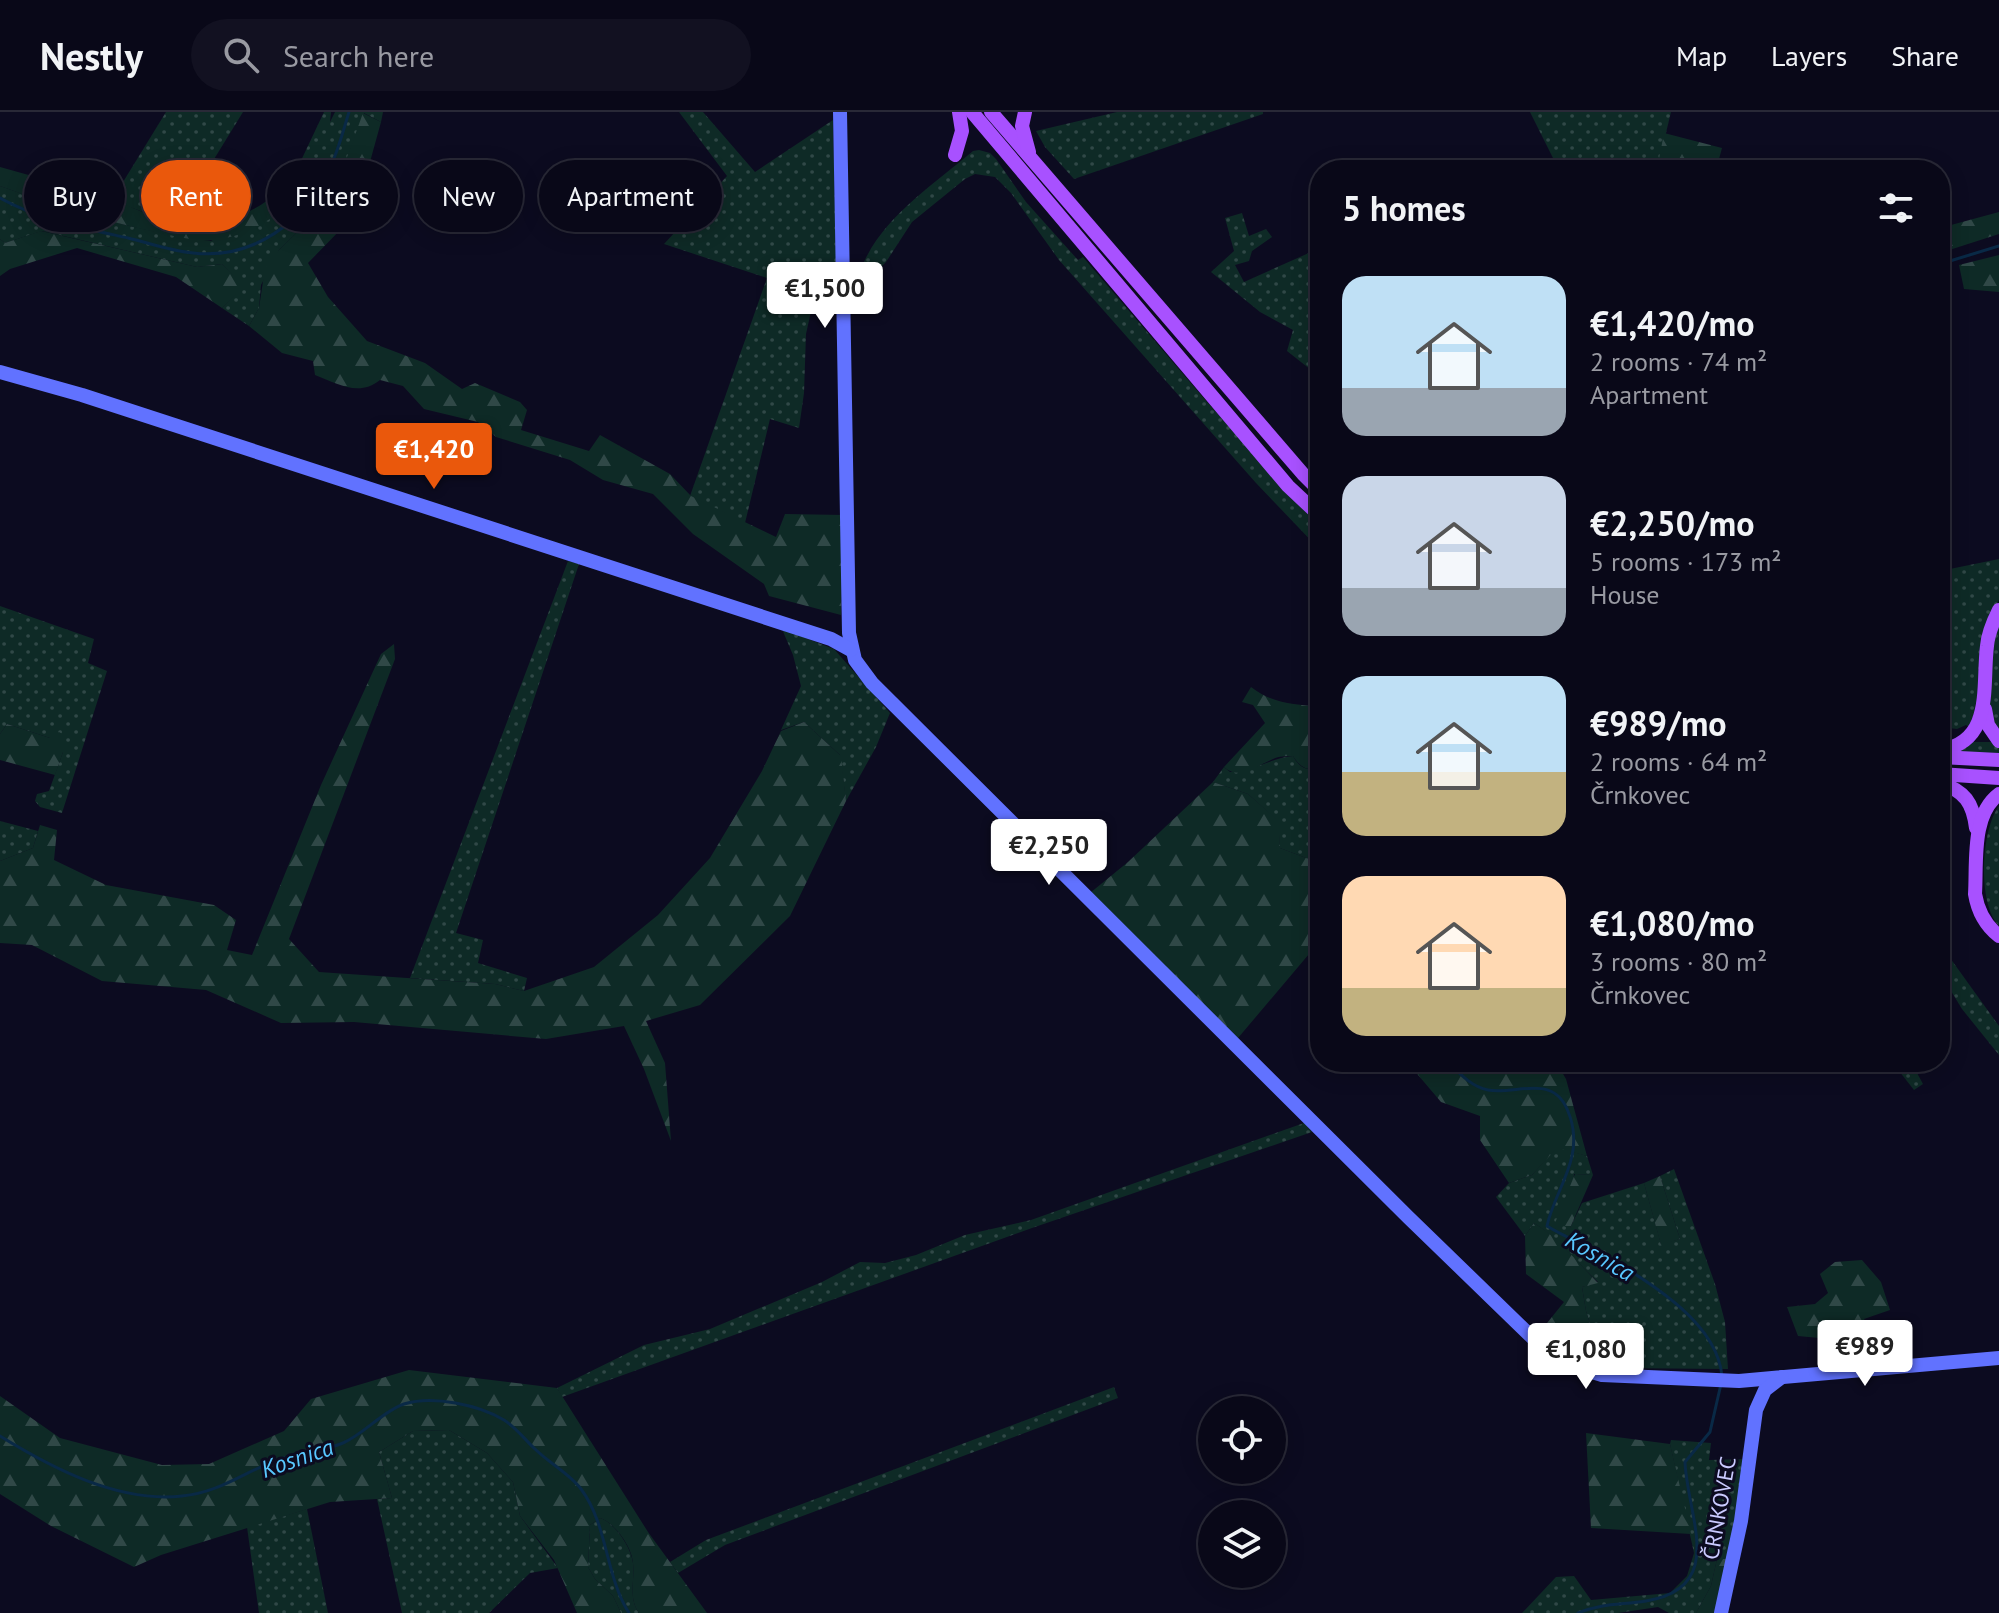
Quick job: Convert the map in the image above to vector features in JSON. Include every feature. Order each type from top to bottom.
[{"type":"main road","points":[[840,112],[849,633],[855,660],[872,683],[1550,1354],[1585,1372],[1643,1379],[1726,1381],[1999,1358]]},
{"type":"main road","points":[[955,155],[961,140],[959,112]]},
{"type":"main road","points":[[972,112],[1288,486],[1310,507]]},
{"type":"main road","points":[[991,112],[1310,481]]},
{"type":"main road","points":[[1025,112],[1022,126],[1032,160]]},
{"type":"main road","points":[[0,372],[82,395],[831,639],[851,650]]},
{"type":"main road","points":[[1950,748],[1971,735],[1979,722],[1984,701],[1987,646],[1999,610]]},
{"type":"main road","points":[[1984,701],[1988,725],[1999,741]]},
{"type":"main road","points":[[1950,758],[1999,760]]},
{"type":"main road","points":[[1950,775],[1999,778]]},
{"type":"main road","points":[[1950,789],[1967,798],[1974,811],[1978,841]]},
{"type":"main road","points":[[1999,794],[1987,805],[1983,814],[1978,841],[1976,904],[1985,923],[1999,936]]},
{"type":"main road","name":"ČRNKOVEC","points":[[1721,1613],[1741,1521],[1756,1410],[1765,1390],[1782,1377]]},
{"type":"main road","points":[[1726,1381],[1750,1395],[1756,1410]]},
{"type":"green space","points":[[166,112],[243,112],[213,160],[141,160],[141,211],[125,205],[125,179]]},
{"type":"green space","points":[[324,112],[331,112],[330,122],[335,112],[383,112],[381,122],[364,113],[346,160],[301,160]]},
{"type":"green space","points":[[679,112],[703,112],[755,172],[833,120],[837,297],[815,293],[806,334],[799,428],[770,419],[745,523],[690,496],[767,278],[664,244],[675,232],[722,232],[722,181],[727,176],[722,169],[722,160],[715,160]]},
{"type":"green space","points":[[1117,112],[1263,114],[1074,179],[1045,147],[1036,131]]},
{"type":"green space","points":[[1530,112],[1671,112],[1659,160],[1554,160]]},
{"type":"green space","points":[[363,113],[381,122],[370,160],[346,160]]},
{"type":"green space","points":[[1664,133],[1722,148],[1719,160],[1659,160]]},
{"type":"green space","points":[[973,151],[990,153],[996,159],[1026,202],[1078,260],[1083,257],[1207,402],[1310,515],[1310,540],[1256,483],[1059,260],[1011,193],[995,177],[975,174],[965,179],[912,222],[880,268],[860,272],[868,253],[893,220]]},
{"type":"green space","points":[[0,167],[24,174],[24,194],[0,186]]},
{"type":"green space","points":[[0,186],[24,194],[24,232],[39,232],[5,243],[0,239]]},
{"type":"green space","points":[[267,200],[267,221],[251,229],[251,210]]},
{"type":"green space","points":[[125,204],[141,211],[141,228],[125,224]]},
{"type":"green space","points":[[267,206],[267,232],[297,232],[279,250],[261,285],[259,308],[249,326],[222,308],[243,286],[222,264],[197,267],[46,232],[125,232],[125,224],[141,228],[141,232],[211,241],[225,232],[251,232],[251,216]]},
{"type":"green space","points":[[1999,212],[1999,234],[1950,250],[1950,225]]},
{"type":"green space","points":[[1242,213],[1249,236],[1266,229],[1272,237],[1252,251],[1249,261],[1235,265],[1244,282],[1310,252],[1310,369],[1287,351],[1293,330],[1260,312],[1211,272],[1234,251],[1225,218]]},
{"type":"green space","points":[[45,232],[197,267],[222,264],[244,286],[222,308],[176,277],[77,248],[10,269],[0,276],[0,239],[5,243]]},
{"type":"green space","points":[[155,232],[245,232],[214,240]]},
{"type":"green space","points":[[297,232],[338,232],[308,263],[328,297],[367,341],[425,363],[462,389],[475,383],[520,402],[527,410],[521,430],[589,451],[600,435],[670,474],[691,496],[776,537],[785,514],[844,515],[841,615],[769,596],[764,584],[693,534],[653,494],[603,480],[570,460],[496,437],[478,422],[424,409],[403,386],[380,380],[364,388],[356,388],[315,375],[313,361],[282,353],[249,326],[259,308],[265,268]]},
{"type":"green space","points":[[1999,255],[1999,292],[1964,289],[1959,265]]},
{"type":"green space","points":[[1999,559],[1999,600],[1994,609],[1971,728],[1966,725],[1950,728],[1950,569]]},
{"type":"green space","points":[[568,561],[579,564],[456,933],[483,940],[478,963],[527,978],[524,991],[495,984],[410,978]]},
{"type":"green space","points":[[0,606],[94,639],[88,663],[107,671],[62,813],[40,807],[35,801],[37,794],[49,791],[63,752],[50,738],[7,724],[0,734]]},
{"type":"green space","points":[[1999,622],[1999,728],[1994,730],[1989,703],[1989,676]]},
{"type":"green space","points":[[782,629],[834,649],[890,713],[876,747],[846,801],[840,755],[804,722],[781,730],[801,686]]},
{"type":"green space","points":[[394,644],[395,659],[289,939],[319,972],[495,984],[524,991],[594,967],[658,915],[710,858],[762,771],[781,731],[804,722],[841,756],[846,801],[790,916],[700,1005],[646,1021],[665,1063],[671,1141],[624,1026],[546,1039],[354,1022],[281,1023],[206,990],[102,981],[32,945],[0,943],[0,861],[33,848],[40,825],[57,830],[54,860],[106,885],[214,905],[236,920],[227,950],[252,955],[321,785],[381,654]]},
{"type":"green space","points":[[1251,687],[1275,700],[1310,706],[1310,769],[1298,763],[1293,756],[1275,758],[1236,773],[1224,767],[1265,723],[1253,705],[1242,702]]},
{"type":"green space","points":[[7,724],[50,738],[59,732],[66,736],[55,775],[0,760],[0,734]]},
{"type":"green space","points":[[1969,742],[1993,742],[1999,747],[1999,753],[1962,752],[1960,750]]},
{"type":"green space","points":[[1293,756],[1304,768],[1310,769],[1310,859],[1280,848],[1278,821],[1248,794],[1213,782],[1224,767],[1230,772],[1238,771]]},
{"type":"green space","points":[[1213,782],[1248,794],[1279,821],[1280,848],[1310,859],[1310,953],[1238,1038],[1090,893],[1128,862]]},
{"type":"green space","points":[[1999,806],[1999,926],[1987,901],[1984,866],[1988,831]]},
{"type":"green space","points":[[0,821],[38,831],[33,848],[0,861]]},
{"type":"green space","points":[[1950,958],[1999,1026],[1999,1055],[1950,989]]},
{"type":"green space","points":[[1416,1072],[1562,1072],[1587,1156],[1557,1148],[1532,1175],[1509,1183],[1480,1140],[1480,1116],[1441,1102]]},
{"type":"green space","points":[[1900,1072],[1916,1072],[1923,1084],[1914,1090]]},
{"type":"green space","points":[[1304,1123],[1312,1132],[1032,1228],[562,1397],[557,1388],[644,1345],[710,1329],[822,1282],[860,1262],[885,1263],[916,1255],[965,1235],[1031,1220]]},
{"type":"green space","points":[[1557,1147],[1587,1156],[1593,1175],[1574,1174],[1570,1228],[1582,1203],[1644,1183],[1661,1244],[1680,1239],[1660,1176],[1674,1169],[1715,1284],[1725,1322],[1728,1369],[1612,1368],[1585,1363],[1597,1346],[1582,1287],[1598,1282],[1534,1223],[1525,1236],[1496,1197],[1509,1183],[1532,1175]]},
{"type":"green space","points":[[1575,1174],[1593,1175],[1570,1228],[1555,1223]]},
{"type":"green space","points":[[1660,1176],[1680,1239],[1661,1245],[1644,1183]]},
{"type":"green space","points":[[1534,1223],[1560,1243],[1598,1283],[1582,1287],[1597,1346],[1585,1363],[1551,1346],[1539,1333],[1564,1302],[1526,1274],[1525,1236]]},
{"type":"green space","points":[[1862,1260],[1881,1282],[1890,1310],[1864,1319],[1880,1347],[1848,1356],[1830,1339],[1798,1336],[1787,1307],[1815,1304],[1828,1293],[1820,1274],[1835,1262]]},
{"type":"green space","points":[[409,1370],[557,1388],[648,1532],[707,1613],[639,1613],[634,1601],[630,1550],[617,1530],[600,1518],[590,1525],[588,1567],[595,1579],[613,1596],[621,1613],[577,1613],[554,1560],[520,1516],[513,1482],[487,1453],[449,1430],[413,1431],[379,1452],[392,1498],[330,1502],[161,1555],[134,1567],[51,1526],[0,1494],[0,1396],[60,1438],[162,1465],[209,1464],[284,1431],[311,1399]]},
{"type":"green space","points":[[1114,1387],[1118,1398],[725,1545],[678,1573],[670,1562],[706,1540]]},
{"type":"green space","points":[[449,1430],[487,1453],[513,1482],[520,1516],[558,1568],[530,1573],[489,1613],[402,1613],[377,1499],[392,1498],[379,1452],[413,1431]]},
{"type":"green space","points":[[1586,1433],[1670,1444],[1691,1534],[1591,1528]]},
{"type":"green space","points":[[1671,1440],[1711,1443],[1709,1460],[1748,1459],[1729,1559],[1717,1559],[1711,1586],[1696,1613],[1669,1613],[1658,1607],[1618,1613],[1522,1613],[1556,1577],[1574,1576],[1591,1600],[1670,1593],[1687,1576],[1694,1553]]},
{"type":"green space","points":[[307,1509],[328,1613],[259,1613],[247,1527]]},
{"type":"green space","points":[[600,1518],[617,1530],[629,1550],[633,1563],[634,1601],[639,1613],[621,1613],[613,1596],[595,1579],[588,1567],[590,1525]]},
{"type":"green space","points":[[1717,1559],[1729,1559],[1718,1613],[1696,1613],[1711,1586]]},
{"type":"waterway","points":[[0,198],[62,222],[177,251],[215,254],[236,250],[274,234],[306,206],[332,163],[349,112]]},
{"type":"waterway","name":"Kosnica","points":[[1950,261],[1999,246]]},
{"type":"waterway","name":"Kosnica","points":[[1459,1072],[1488,1090],[1545,1089],[1563,1101],[1572,1124],[1573,1151],[1547,1226],[1609,1258],[1662,1292],[1695,1322],[1708,1339],[1718,1357],[1722,1377]]},
{"type":"waterway","name":"Kosnica","points":[[1578,1613],[1671,1594],[1687,1581],[1695,1566],[1697,1547],[1685,1462],[1710,1432],[1721,1384]]},
{"type":"waterway","name":"Kosnica","points":[[0,1436],[41,1460],[110,1489],[158,1497],[182,1496],[210,1490],[284,1458],[343,1443],[404,1404],[442,1401],[469,1406],[509,1423],[581,1489],[597,1518],[615,1583],[629,1613]]}]
